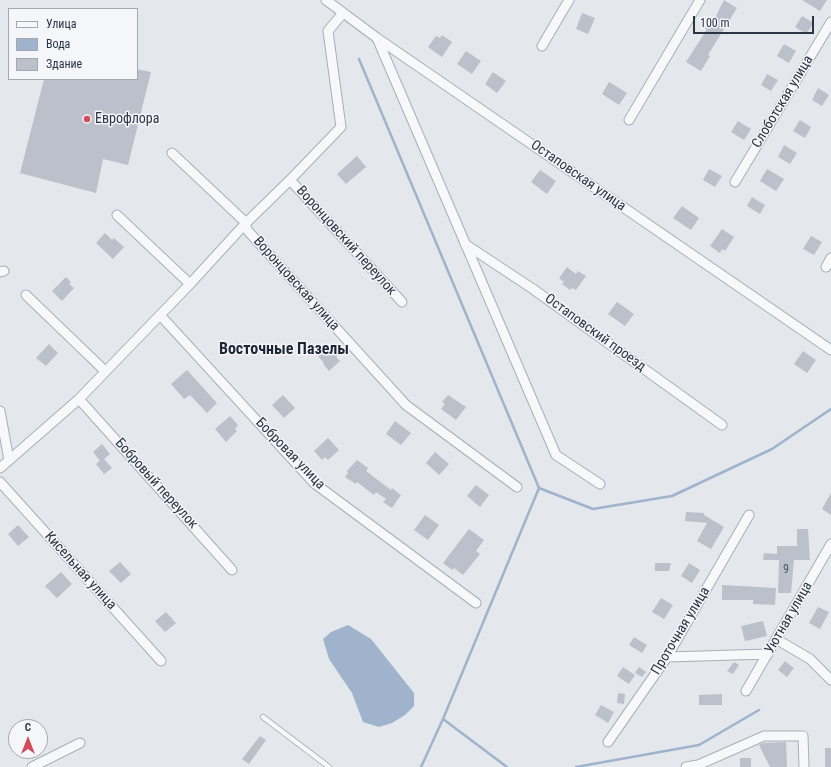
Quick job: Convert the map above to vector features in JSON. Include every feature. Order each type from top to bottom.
[{"type":"street","name":"Остаповская улица","points":[[326,0],[377,38],[831,350]]},
{"type":"street","points":[[542,46],[569,0]]},
{"type":"street","points":[[629,120],[700,0]]},
{"type":"street","points":[[0,468],[79,399],[190,284],[245,224],[341,127],[328,31],[343,13]]},
{"type":"street","name":"Слоботская улица","points":[[735,182],[831,22]]},
{"type":"street","points":[[377,38],[556,455],[600,484]]},
{"type":"street","name":"Воронцовская улица","points":[[172,153],[245,224],[248,231],[406,405],[517,487]]},
{"type":"street","name":"Воронцовский переулок","points":[[290,180],[402,302]]},
{"type":"street","points":[[117,215],[190,284]]},
{"type":"street","name":"Остаповский проезд","points":[[465,244],[533,289],[722,425]]},
{"type":"street","points":[[826,267],[831,258]]},
{"type":"street","points":[[26,295],[105,371]]},
{"type":"street","name":"Бобровая улица","points":[[160,315],[314,483],[476,603]]},
{"type":"street","name":"Бобровый переулок","points":[[79,399],[232,570]]},
{"type":"street","points":[[0,411],[9,460]]},
{"type":"street","name":"Кисельная улица","points":[[0,482],[161,661]]},
{"type":"street","name":"Проточная улица","points":[[608,742],[667,657],[749,515]]},
{"type":"street","name":"Уютная улица","points":[[746,691],[831,544]]},
{"type":"street","points":[[776,639],[810,659],[831,680]]},
{"type":"street","points":[[667,657],[768,654]]},
{"type":"street","points":[[686,767],[698,766],[764,736],[803,736],[804,767]]},
{"type":"street","points":[[32,767],[80,742]]},
{"type":"lane","points":[[263,717],[329,767]]},
{"type":"water","points":[[348,625],[371,639],[414,693],[414,706],[405,715],[392,723],[379,727],[363,722],[352,693],[329,659],[323,639],[331,632]]},
{"type":"building","points":[[724,0],[737,8],[708,55],[710,56],[701,71],[686,62],[707,29],[703,28],[707,21],[712,24]]},
{"type":"building","points":[[802,0],[827,0],[820,11]]},
{"type":"building","points":[[582,13],[595,18],[588,34],[576,29]]},
{"type":"building","points":[[802,16],[814,23],[806,34],[795,27]]},
{"type":"building","points":[[442,35],[452,42],[442,57],[428,47],[436,36],[440,38]]},
{"type":"building","points":[[784,44],[796,51],[789,63],[777,56]]},
{"type":"building","points":[[466,51],[481,61],[472,74],[457,64]]},
{"type":"building","name":"Еврофлора","points":[[138,69],[151,72],[128,165],[103,159],[96,193],[20,173],[44,80],[138,80]]},
{"type":"building","points":[[493,72],[506,81],[497,93],[485,84]]},
{"type":"building","points":[[767,74],[778,80],[771,91],[761,85]]},
{"type":"building","points":[[609,82],[627,93],[619,105],[602,94]]},
{"type":"building","points":[[818,88],[829,95],[822,106],[812,100]]},
{"type":"building","points":[[800,120],[811,127],[805,138],[793,131]]},
{"type":"building","points":[[738,121],[751,129],[744,140],[731,132]]},
{"type":"building","points":[[784,145],[797,153],[790,164],[778,157]]},
{"type":"building","points":[[357,156],[366,167],[346,184],[337,174]]},
{"type":"building","points":[[709,169],[722,176],[715,187],[703,180]]},
{"type":"building","points":[[767,169],[784,179],[776,191],[760,181]]},
{"type":"building","points":[[540,170],[556,181],[547,194],[531,182]]},
{"type":"building","points":[[752,197],[765,205],[760,214],[747,206]]},
{"type":"building","points":[[682,206],[699,218],[691,230],[673,218]]},
{"type":"building","points":[[722,229],[734,237],[725,251],[722,249],[720,253],[710,246]]},
{"type":"building","points":[[105,233],[112,240],[114,238],[124,247],[113,259],[96,243]]},
{"type":"building","points":[[811,236],[822,242],[814,255],[803,249]]},
{"type":"building","points":[[567,267],[576,274],[578,271],[586,276],[576,290],[572,288],[570,290],[562,284],[564,282],[559,278]]},
{"type":"building","points":[[66,277],[71,282],[69,284],[74,288],[62,301],[52,291]]},
{"type":"building","points":[[617,302],[634,314],[625,326],[608,314]]},
{"type":"building","points":[[49,344],[58,353],[46,366],[36,358]]},
{"type":"building","points":[[329,346],[338,356],[336,357],[340,361],[329,371],[318,356]]},
{"type":"building","points":[[803,351],[816,360],[807,373],[794,364]]},
{"type":"building","points":[[187,370],[217,403],[207,413],[190,395],[184,399],[171,384]]},
{"type":"building","points":[[283,395],[295,408],[284,418],[272,405]]},
{"type":"building","points":[[448,395],[466,407],[456,420],[441,409],[445,404],[442,402]]},
{"type":"building","points":[[230,416],[238,425],[235,429],[237,431],[226,442],[215,429]]},
{"type":"building","points":[[395,421],[411,433],[401,445],[386,434]]},
{"type":"building","points":[[328,438],[339,450],[328,460],[325,457],[322,460],[314,451]]},
{"type":"building","points":[[102,444],[110,454],[104,459],[112,468],[104,474],[96,464],[100,461],[93,452]]},
{"type":"building","points":[[435,452],[449,464],[439,475],[426,463]]},
{"type":"building","points":[[357,460],[368,468],[366,471],[391,490],[392,488],[401,495],[392,508],[383,502],[386,499],[376,492],[374,495],[357,482],[356,484],[345,477],[348,473],[347,471]]},
{"type":"building","points":[[476,485],[489,495],[480,507],[467,496]]},
{"type":"building","points":[[831,493],[831,515],[822,509]]},
{"type":"building","points":[[686,512],[704,513],[704,515],[724,527],[711,549],[697,541],[707,523],[685,521]]},
{"type":"building","points":[[425,515],[439,525],[428,540],[414,530]]},
{"type":"building","points":[[18,525],[29,537],[18,546],[8,534]]},
{"type":"building","points":[[469,529],[484,540],[476,551],[480,554],[463,575],[454,568],[452,570],[443,563]]},
{"type":"building","points":[[797,529],[808,529],[810,560],[794,560],[791,593],[778,593],[779,560],[763,560],[764,553],[777,554],[777,546],[797,546]]},
{"type":"building","points":[[120,562],[131,574],[121,583],[109,571]]},
{"type":"building","points":[[655,563],[671,563],[669,571],[655,571]]},
{"type":"building","points":[[689,563],[700,570],[692,583],[681,576]]},
{"type":"building","points":[[61,572],[72,584],[57,598],[45,586]]},
{"type":"building","points":[[722,585],[776,588],[775,605],[753,604],[753,600],[722,600]]},
{"type":"building","points":[[661,598],[673,605],[664,619],[652,612]]},
{"type":"building","points":[[818,607],[829,612],[820,629],[809,623]]},
{"type":"building","points":[[166,612],[176,623],[165,632],[155,621]]},
{"type":"building","points":[[763,621],[767,636],[745,641],[741,626]]},
{"type":"building","points":[[634,637],[647,645],[642,653],[629,645]]},
{"type":"building","points":[[785,661],[794,668],[787,677],[778,670]]},
{"type":"building","points":[[734,662],[739,665],[733,674],[727,671]]},
{"type":"building","points":[[623,667],[635,675],[629,684],[617,676]]},
{"type":"building","points":[[639,667],[646,672],[642,677],[635,673]]},
{"type":"building","points":[[618,693],[625,694],[624,704],[617,703]]},
{"type":"building","points":[[722,694],[722,705],[699,705],[699,695]]},
{"type":"building","points":[[601,705],[614,712],[608,723],[595,715]]},
{"type":"building","points":[[260,736],[266,740],[249,764],[242,759]]},
{"type":"building","points":[[786,742],[787,767],[770,767],[759,745],[763,743]]},
{"type":"building","points":[[825,748],[831,748],[831,767],[825,767]]},
{"type":"building","points":[[740,758],[751,758],[751,767],[740,767]]},
{"type":"waterway","points":[[359,59],[539,488],[443,719],[421,767]]},
{"type":"waterway","points":[[539,488],[593,509],[672,496],[772,449],[831,409]]},
{"type":"waterway","points":[[576,767],[699,745],[759,710]]},
{"type":"waterway","points":[[443,719],[507,767]]},
{"type":"place","name":"Еврофлора","points":[[87,119]]},
{"type":"district","name":"Восточные Пазелы","points":[[284,350]]}]
